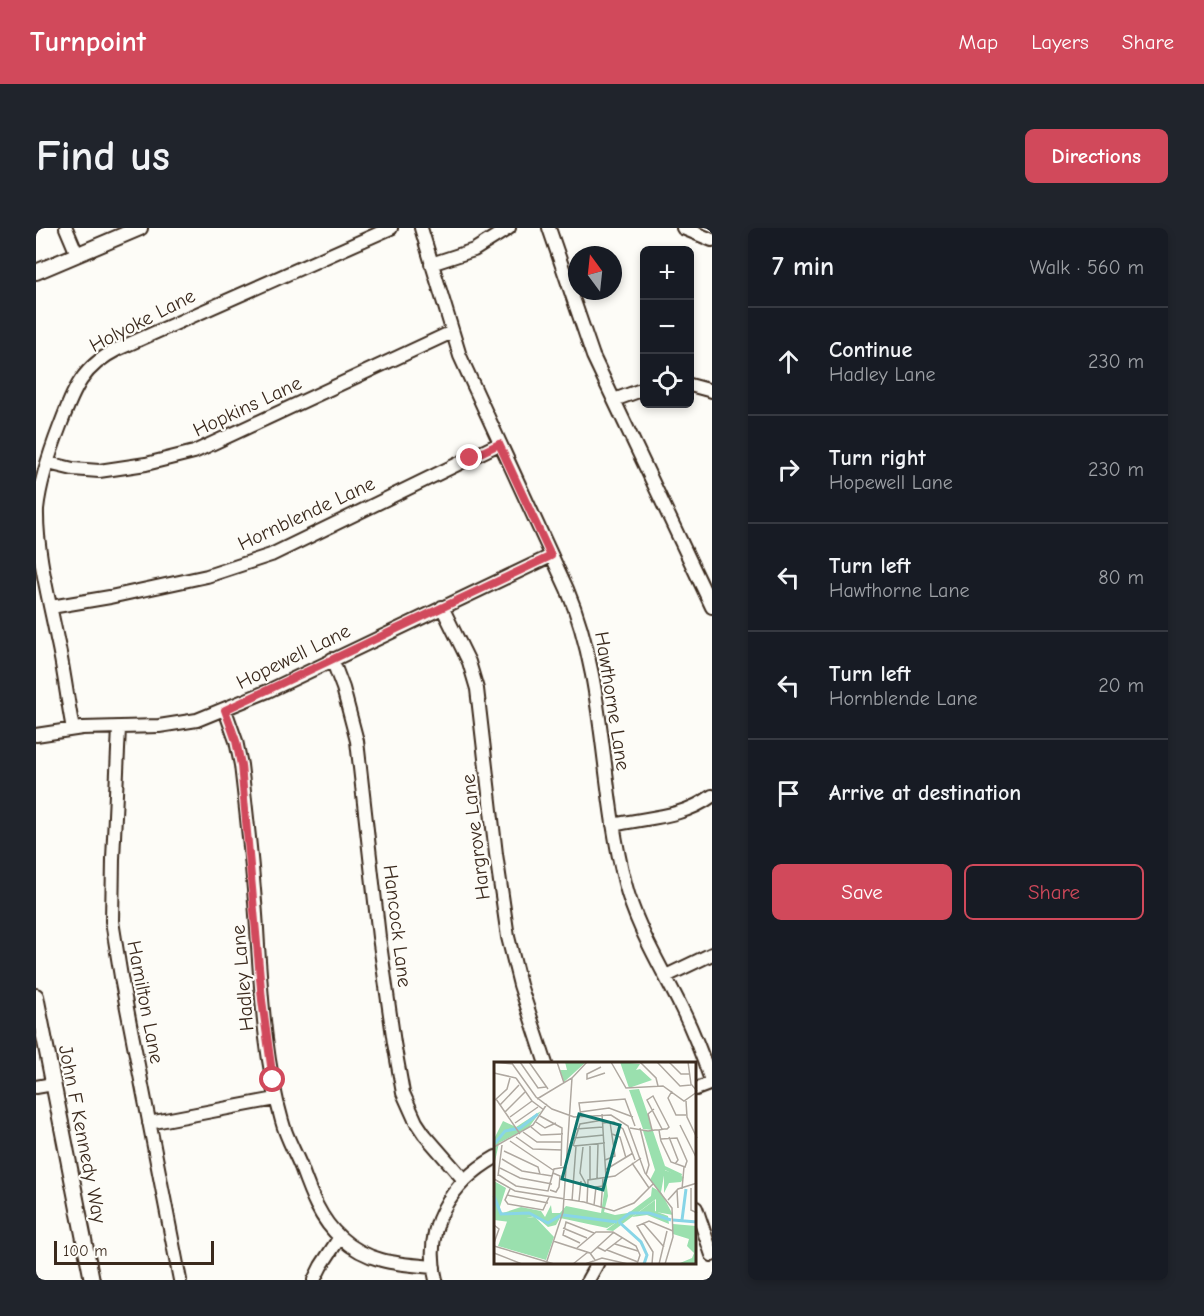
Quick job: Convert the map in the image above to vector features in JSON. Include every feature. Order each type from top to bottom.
[{"type":"street","points":[[66,228],[77,254]]},
{"type":"street","points":[[36,272],[140,228]]},
{"type":"street","name":"Holyoke Lane","points":[[72,729],[37,526],[40,493],[48,463],[75,387],[83,375],[105,356],[390,228]]},
{"type":"street","name":"Hawthorne Lane","points":[[421,228],[452,332],[467,373],[573,604],[589,656],[613,825],[630,902],[693,1034],[712,1083]]},
{"type":"street","points":[[432,264],[474,250],[509,228]]},
{"type":"street","points":[[549,228],[593,356],[712,607]]},
{"type":"street","points":[[683,228],[712,240]]},
{"type":"street","points":[[36,261],[77,254]]},
{"type":"street","name":"Hopkins Lane","points":[[48,463],[72,469],[99,471],[146,464],[194,452],[269,415],[318,395],[452,332]]},
{"type":"street","points":[[694,386],[712,391]]},
{"type":"street","points":[[614,400],[640,391]]},
{"type":"street","name":"Hornblende Lane","points":[[51,607],[207,576],[271,555],[499,444]]},
{"type":"street","name":"Hopewell Lane","points":[[36,735],[72,729],[178,724],[197,720],[225,710],[551,556]]},
{"type":"street","name":"Hargrove Lane","points":[[442,607],[469,662],[476,682],[508,937],[520,985],[545,1062]]},
{"type":"street","name":"Hancock Lane","points":[[332,659],[343,688],[357,741],[377,920],[401,1085],[416,1122],[464,1180]]},
{"type":"street","name":"Hadley Lane","points":[[225,710],[236,741],[242,772],[264,1018],[276,1099],[282,1123],[311,1193],[329,1226],[340,1237],[379,1261],[434,1267]]},
{"type":"street","name":"Hamilton Lane","points":[[119,728],[112,859],[112,921],[180,1280]]},
{"type":"street","points":[[613,825],[676,814],[701,804],[712,796]]},
{"type":"street","points":[[666,976],[712,954]]},
{"type":"street","name":"John F Kennedy Way","points":[[36,996],[92,1280]]},
{"type":"street","points":[[697,1089],[712,1083]]},
{"type":"street","points":[[36,1087],[53,1084]]},
{"type":"street","points":[[149,1123],[276,1099]]},
{"type":"street","points":[[435,1280],[433,1245],[441,1214],[448,1199],[464,1180],[494,1158]]},
{"type":"street","points":[[697,1217],[712,1255]]},
{"type":"street","points":[[314,1280],[340,1237]]},
{"type":"street","points":[[588,1280],[596,1265]]},
{"type":"route","points":[[273,1080],[262,1000],[241,765],[236,741],[225,710],[551,556],[499,444],[470,458]]}]
